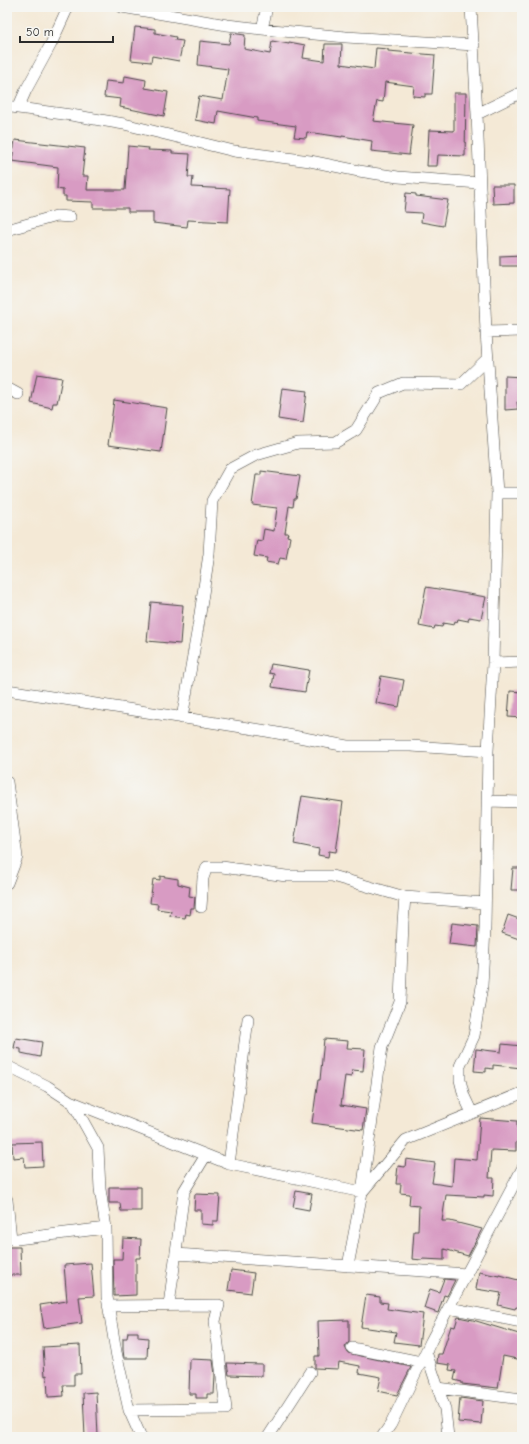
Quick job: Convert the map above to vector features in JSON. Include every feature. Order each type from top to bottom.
[{"type":"street","points":[[12,107],[26,90],[51,44],[68,7]]},
{"type":"street","points":[[122,7],[228,25],[262,29],[360,38],[474,45]]},
{"type":"street","points":[[262,29],[267,7]]},
{"type":"street","points":[[471,7],[474,45],[486,332],[498,493],[493,663],[488,751],[482,986],[474,1036],[460,1066],[460,1080],[464,1096],[472,1113]]},
{"type":"street","points":[[477,114],[522,93]]},
{"type":"street","points":[[12,107],[117,123],[234,150],[310,161],[359,171],[398,177],[479,183]]},
{"type":"street","points":[[7,230],[56,216],[70,217]]},
{"type":"street","points":[[486,332],[522,332]]},
{"type":"street","points":[[182,718],[209,554],[212,501],[230,469],[256,455],[298,443],[336,442],[356,430],[379,393],[403,383],[461,384],[488,358]]},
{"type":"street","points":[[7,388],[18,394]]},
{"type":"street","points":[[498,493],[522,493]]},
{"type":"street","points":[[493,663],[522,662]]},
{"type":"street","points":[[7,690],[347,746],[411,746],[488,751]]},
{"type":"street","points":[[7,782],[16,857],[7,883]]},
{"type":"street","points":[[487,801],[522,802]]},
{"type":"street","points":[[201,907],[203,878],[207,867],[286,876],[332,876],[405,897],[485,903]]},
{"type":"street","points":[[348,1266],[362,1192],[382,1047],[400,1002],[405,897]]},
{"type":"street","points":[[229,1164],[248,1019]]},
{"type":"street","points":[[7,1066],[47,1086],[73,1103],[98,1148],[100,1189],[106,1228],[108,1306],[116,1352],[129,1410],[140,1437]]},
{"type":"street","points":[[362,1192],[406,1140],[522,1093]]},
{"type":"street","points":[[69,1101],[229,1164],[362,1192]]},
{"type":"street","points":[[169,1305],[184,1191],[206,1155]]},
{"type":"street","points":[[382,1437],[391,1424],[423,1357],[522,1170]]},
{"type":"street","points":[[7,1200],[9,1239],[106,1228]]},
{"type":"street","points":[[176,1254],[467,1274]]},
{"type":"street","points":[[108,1306],[219,1305],[215,1321],[226,1408],[129,1410]]},
{"type":"street","points":[[449,1308],[522,1322]]},
{"type":"street","points":[[352,1348],[423,1357]]},
{"type":"street","points":[[423,1357],[438,1388],[445,1409],[448,1437]]},
{"type":"street","points":[[268,1437],[310,1372]]},
{"type":"street","points":[[438,1388],[522,1398]]},
{"type":"building","points":[[135,27],[155,29],[155,33],[176,37],[175,40],[183,41],[179,61],[152,56],[151,62],[131,60]]},
{"type":"building","points":[[231,33],[245,35],[244,49],[270,54],[272,41],[289,44],[289,42],[305,45],[303,58],[324,61],[325,44],[342,44],[341,64],[374,69],[376,48],[388,49],[388,51],[435,55],[432,94],[425,94],[425,97],[413,96],[414,86],[385,82],[383,102],[377,101],[373,121],[413,125],[409,155],[371,151],[372,141],[342,136],[307,132],[306,138],[294,137],[296,126],[257,121],[257,118],[218,111],[216,124],[195,120],[199,96],[223,100],[228,69],[198,65],[200,41],[229,44]]},
{"type":"building","points":[[125,76],[146,80],[145,88],[168,92],[164,116],[120,107],[121,99],[104,97],[106,81],[124,83]]},
{"type":"building","points":[[454,93],[466,93],[465,156],[438,155],[437,166],[427,166],[429,130],[454,131]]},
{"type":"building","points":[[15,140],[85,148],[82,176],[88,176],[87,190],[125,190],[128,146],[149,148],[148,150],[172,151],[172,153],[190,154],[188,177],[193,177],[192,187],[230,189],[228,222],[188,220],[187,227],[153,223],[153,212],[128,212],[128,208],[93,208],[93,202],[66,201],[66,196],[63,196],[63,190],[57,189],[58,167],[12,161]]},
{"type":"building","points":[[492,185],[514,185],[514,203],[493,204]]},
{"type":"building","points":[[406,193],[416,194],[416,196],[448,200],[443,226],[421,222],[422,213],[404,212]]},
{"type":"building","points":[[522,255],[522,266],[500,266],[500,256]]},
{"type":"building","points":[[37,374],[62,378],[57,403],[53,403],[52,408],[31,403]]},
{"type":"building","points":[[505,376],[522,377],[522,402],[517,402],[518,409],[505,410]]},
{"type":"building","points":[[282,388],[307,391],[303,423],[278,419]]},
{"type":"building","points":[[114,400],[167,408],[161,452],[108,445]]},
{"type":"building","points":[[261,471],[300,476],[296,499],[294,499],[293,507],[289,506],[285,533],[288,533],[287,536],[290,537],[286,559],[280,558],[278,564],[266,562],[267,558],[254,556],[257,540],[262,541],[264,529],[274,531],[277,508],[252,505],[256,475],[261,475]]},
{"type":"building","points":[[426,587],[486,597],[481,619],[469,617],[468,621],[458,619],[457,622],[455,621],[454,625],[443,623],[442,627],[435,626],[434,629],[419,626]]},
{"type":"building","points":[[151,602],[183,605],[180,644],[147,641]]},
{"type":"building","points":[[271,664],[309,670],[305,692],[272,687],[274,674],[269,673]]},
{"type":"building","points":[[381,676],[404,680],[399,707],[376,703]]},
{"type":"building","points":[[510,691],[522,692],[522,718],[508,717]]},
{"type":"building","points":[[302,796],[343,802],[336,852],[329,851],[328,857],[318,855],[319,849],[294,844]]},
{"type":"building","points":[[513,868],[522,868],[522,890],[511,890]]},
{"type":"building","points":[[160,876],[178,879],[178,884],[190,887],[189,896],[195,897],[194,908],[191,908],[190,915],[186,914],[185,918],[170,916],[171,911],[157,909],[158,904],[150,903],[153,879],[160,880]]},
{"type":"building","points":[[508,915],[522,920],[522,940],[502,933]]},
{"type":"building","points":[[452,923],[478,926],[477,947],[449,944]]},
{"type":"building","points":[[16,1038],[42,1042],[40,1057],[21,1053],[21,1049],[14,1048]]},
{"type":"building","points":[[324,1039],[348,1041],[347,1048],[365,1049],[363,1071],[352,1070],[351,1077],[345,1076],[341,1105],[366,1109],[363,1130],[312,1123],[318,1080],[320,1080]]},
{"type":"building","points":[[502,1044],[522,1046],[522,1068],[493,1065],[493,1069],[486,1068],[486,1072],[474,1071],[476,1049],[501,1052]]},
{"type":"building","points":[[480,1118],[517,1121],[517,1128],[522,1128],[522,1142],[516,1142],[516,1151],[491,1150],[489,1178],[494,1178],[493,1196],[446,1195],[442,1221],[450,1221],[482,1229],[468,1256],[444,1249],[444,1260],[412,1259],[414,1231],[418,1231],[419,1206],[409,1205],[410,1194],[400,1193],[401,1184],[396,1184],[398,1166],[405,1167],[406,1159],[435,1163],[432,1183],[452,1186],[454,1158],[477,1160]]},
{"type":"building","points":[[42,1142],[43,1166],[25,1167],[24,1157],[13,1158],[12,1143]]},
{"type":"building","points":[[109,1187],[141,1187],[141,1211],[121,1211],[120,1203],[109,1203]]},
{"type":"building","points":[[296,1191],[312,1194],[309,1210],[293,1207]]},
{"type":"building","points":[[195,1194],[220,1195],[218,1221],[213,1221],[213,1225],[201,1224],[201,1210],[194,1210]]},
{"type":"building","points":[[123,1238],[141,1239],[140,1258],[136,1258],[136,1295],[114,1296],[113,1259],[122,1259]]},
{"type":"building","points":[[7,1247],[20,1247],[21,1275],[7,1275]]},
{"type":"building","points":[[91,1263],[94,1296],[79,1297],[82,1323],[44,1328],[40,1305],[67,1301],[64,1265]]},
{"type":"building","points":[[231,1270],[254,1273],[251,1293],[228,1290]]},
{"type":"building","points":[[479,1272],[522,1281],[522,1308],[516,1307],[515,1309],[498,1305],[501,1293],[476,1289]]},
{"type":"building","points":[[444,1279],[455,1280],[447,1296],[444,1295],[438,1313],[424,1308],[430,1289],[439,1292]]},
{"type":"building","points":[[366,1295],[380,1297],[380,1302],[388,1303],[387,1309],[423,1314],[419,1345],[394,1342],[396,1332],[361,1327]]},
{"type":"building","points":[[458,1317],[522,1335],[522,1360],[503,1356],[498,1388],[462,1384],[462,1382],[454,1380],[456,1371],[449,1370],[450,1365],[437,1363],[438,1354],[442,1354],[451,1326],[455,1327]]},
{"type":"building","points":[[349,1320],[349,1342],[345,1347],[348,1353],[411,1367],[397,1395],[378,1391],[381,1377],[359,1373],[360,1366],[339,1362],[338,1369],[315,1368],[315,1356],[319,1356],[318,1321]]},
{"type":"building","points":[[128,1332],[138,1332],[138,1337],[148,1338],[147,1358],[124,1358],[123,1338],[127,1338]]},
{"type":"building","points":[[80,1345],[81,1374],[74,1374],[74,1385],[63,1385],[64,1396],[48,1397],[43,1347]]},
{"type":"building","points":[[190,1359],[213,1360],[215,1375],[214,1394],[207,1394],[207,1398],[196,1398],[196,1394],[189,1394]]},
{"type":"building","points":[[227,1363],[262,1364],[262,1376],[229,1375]]},
{"type":"building","points":[[96,1392],[98,1436],[85,1437],[83,1393]]},
{"type":"building","points":[[460,1398],[483,1401],[481,1424],[458,1422]]}]
